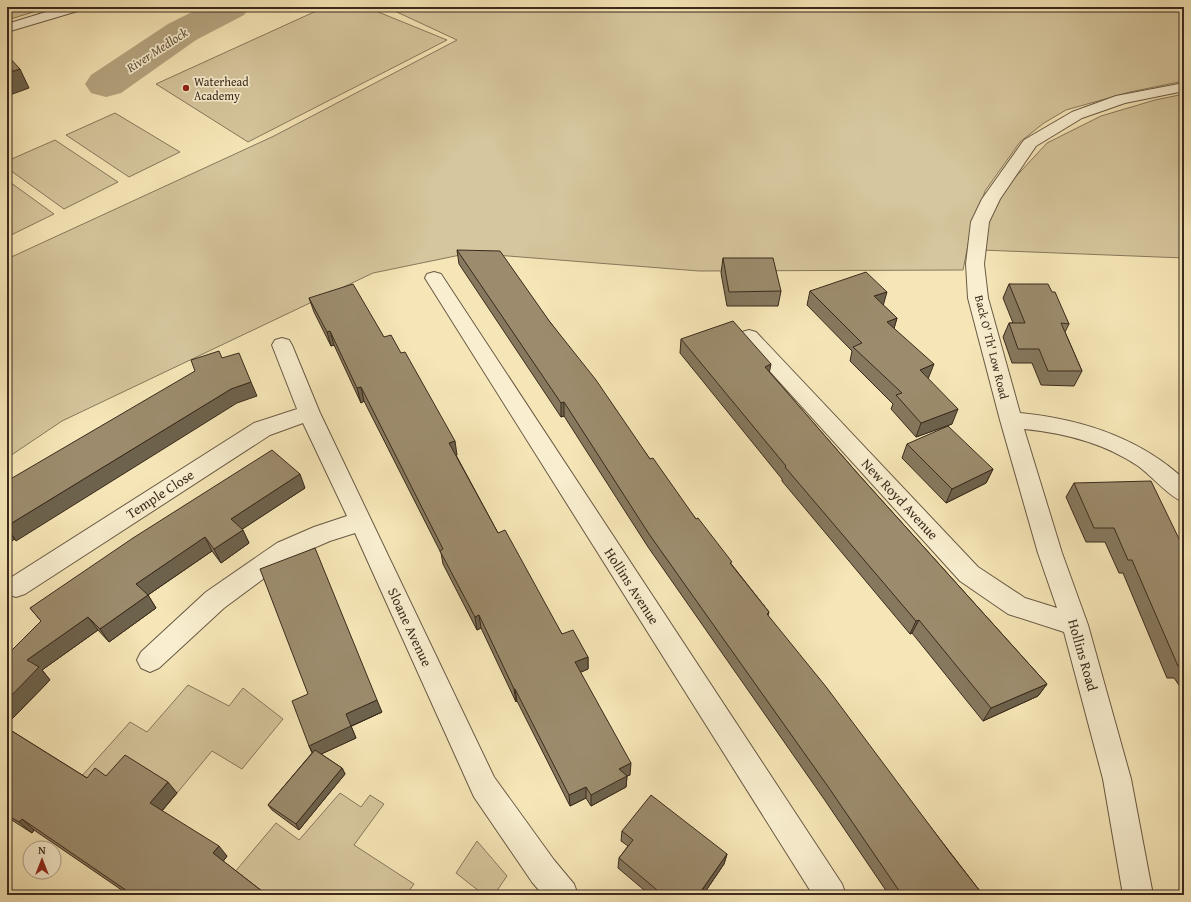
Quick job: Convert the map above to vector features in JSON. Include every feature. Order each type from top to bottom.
[{"type":"street","points":[[7,28],[76,7]]},
{"type":"street","name":"Back O' Th' Low Road","points":[[1011,420],[978,298],[975,264],[980,222],[991,199],[1030,143],[1077,115],[1121,99],[1184,87]]},
{"type":"street","name":"Hollins Avenue","points":[[434,278],[831,895]]},
{"type":"street","name":"New Royd Avenue","points":[[749,337],[970,574],[1017,606],[1075,625]]},
{"type":"street","name":"Sloane Avenue","points":[[282,345],[309,413],[361,521],[484,787],[543,871],[563,895]]},
{"type":"street","name":"Temple Close","points":[[16,587],[262,429],[309,413]]},
{"type":"street","points":[[1011,420],[1046,422],[1081,430],[1120,444],[1167,475],[1184,494]]},
{"type":"street","name":"Hollins Road","points":[[1011,420],[1050,553],[1075,625],[1117,779],[1138,895]]},
{"type":"street","points":[[150,660],[216,600],[285,550],[322,534],[361,521]]},
{"type":"shaded area","points":[[7,7],[50,7],[7,20]]},
{"type":"shaded area","points":[[325,7],[366,7],[447,40],[248,142],[156,84]]},
{"type":"shaded area","points":[[386,7],[1184,7],[1184,81],[1130,92],[1066,110],[1044,123],[1020,142],[985,191],[970,235],[963,270],[699,271],[470,253],[373,273],[62,421],[7,458],[7,259],[274,136],[457,40]]},
{"type":"shaded area","points":[[1184,94],[1184,258],[981,250],[990,218],[1008,185],[1047,143],[1101,116],[1155,100]]},
{"type":"shaded area","points":[[115,113],[180,152],[129,177],[66,135]]},
{"type":"shaded area","points":[[55,140],[118,182],[64,209],[7,168],[7,161]]},
{"type":"shaded area","points":[[7,180],[54,214],[7,237]]},
{"type":"shaded area","points":[[188,685],[229,706],[243,688],[283,719],[242,769],[212,751],[177,793],[156,780],[116,787],[80,778],[130,722],[147,732]]},
{"type":"shaded area","points":[[340,793],[361,807],[370,795],[384,804],[354,845],[414,884],[406,895],[263,895],[234,873],[276,823],[299,840]]},
{"type":"shaded area","points":[[477,841],[507,876],[494,895],[484,895],[456,873]]},
{"type":"building","points":[[7,55],[20,69],[7,73]]},
{"type":"building","points":[[457,250],[500,251],[550,322],[596,380],[650,459],[653,458],[696,519],[698,518],[732,562],[730,563],[769,612],[767,614],[827,688],[983,895],[902,895],[829,788],[649,534],[564,402],[561,403]]},
{"type":"building","points":[[723,258],[773,258],[781,291],[729,292]]},
{"type":"building","points":[[866,272],[887,292],[874,296],[897,318],[887,322],[934,364],[920,370],[958,409],[921,423],[896,395],[902,393],[853,347],[862,343],[810,291]]},
{"type":"building","points":[[353,284],[384,337],[391,335],[401,353],[405,352],[455,441],[449,443],[498,533],[505,530],[562,634],[573,630],[588,657],[575,662],[631,763],[619,769],[627,776],[591,795],[586,787],[569,795],[514,689],[479,615],[475,617],[440,551],[443,549],[361,387],[357,388],[330,331],[327,332],[309,298]]},
{"type":"building","points":[[1009,284],[1048,284],[1052,292],[1055,292],[1069,324],[1061,323],[1082,371],[1048,371],[1039,349],[1018,349],[1009,323],[1025,323]]},
{"type":"building","points":[[733,321],[771,364],[765,367],[859,475],[1047,684],[991,708],[919,620],[916,621],[785,467],[786,466],[681,339]]},
{"type":"building","points":[[219,351],[222,358],[239,353],[251,382],[231,389],[7,526],[7,481],[195,371],[191,360]]},
{"type":"building","points":[[948,426],[993,469],[952,489],[907,444]]},
{"type":"building","points":[[272,450],[300,474],[231,519],[243,530],[214,549],[205,537],[136,584],[148,595],[100,629],[88,617],[27,660],[39,667],[7,700],[7,655],[41,621],[30,608],[133,538]]},
{"type":"building","points":[[1151,481],[1184,549],[1184,666],[1178,666],[1132,560],[1128,560],[1114,528],[1094,528],[1074,483]]},
{"type":"building","points":[[315,548],[377,700],[346,714],[351,726],[309,746],[292,701],[308,694],[260,569]]},
{"type":"building","points":[[7,728],[87,778],[95,768],[106,776],[125,755],[168,782],[150,803],[219,846],[213,853],[267,895],[133,895],[62,846],[62,840],[53,840],[22,819],[19,822],[7,815]]},
{"type":"building","points":[[315,750],[342,768],[296,824],[268,805]]},
{"type":"building","points":[[651,795],[727,854],[699,894],[698,892],[696,895],[663,895],[619,858],[633,840],[622,831]]},
{"type":"waterway","name":"River Medlock","points":[[106,84],[182,32],[231,7]]},
{"type":"place","name":"Waterhead Academy","points":[[186,88]]}]
